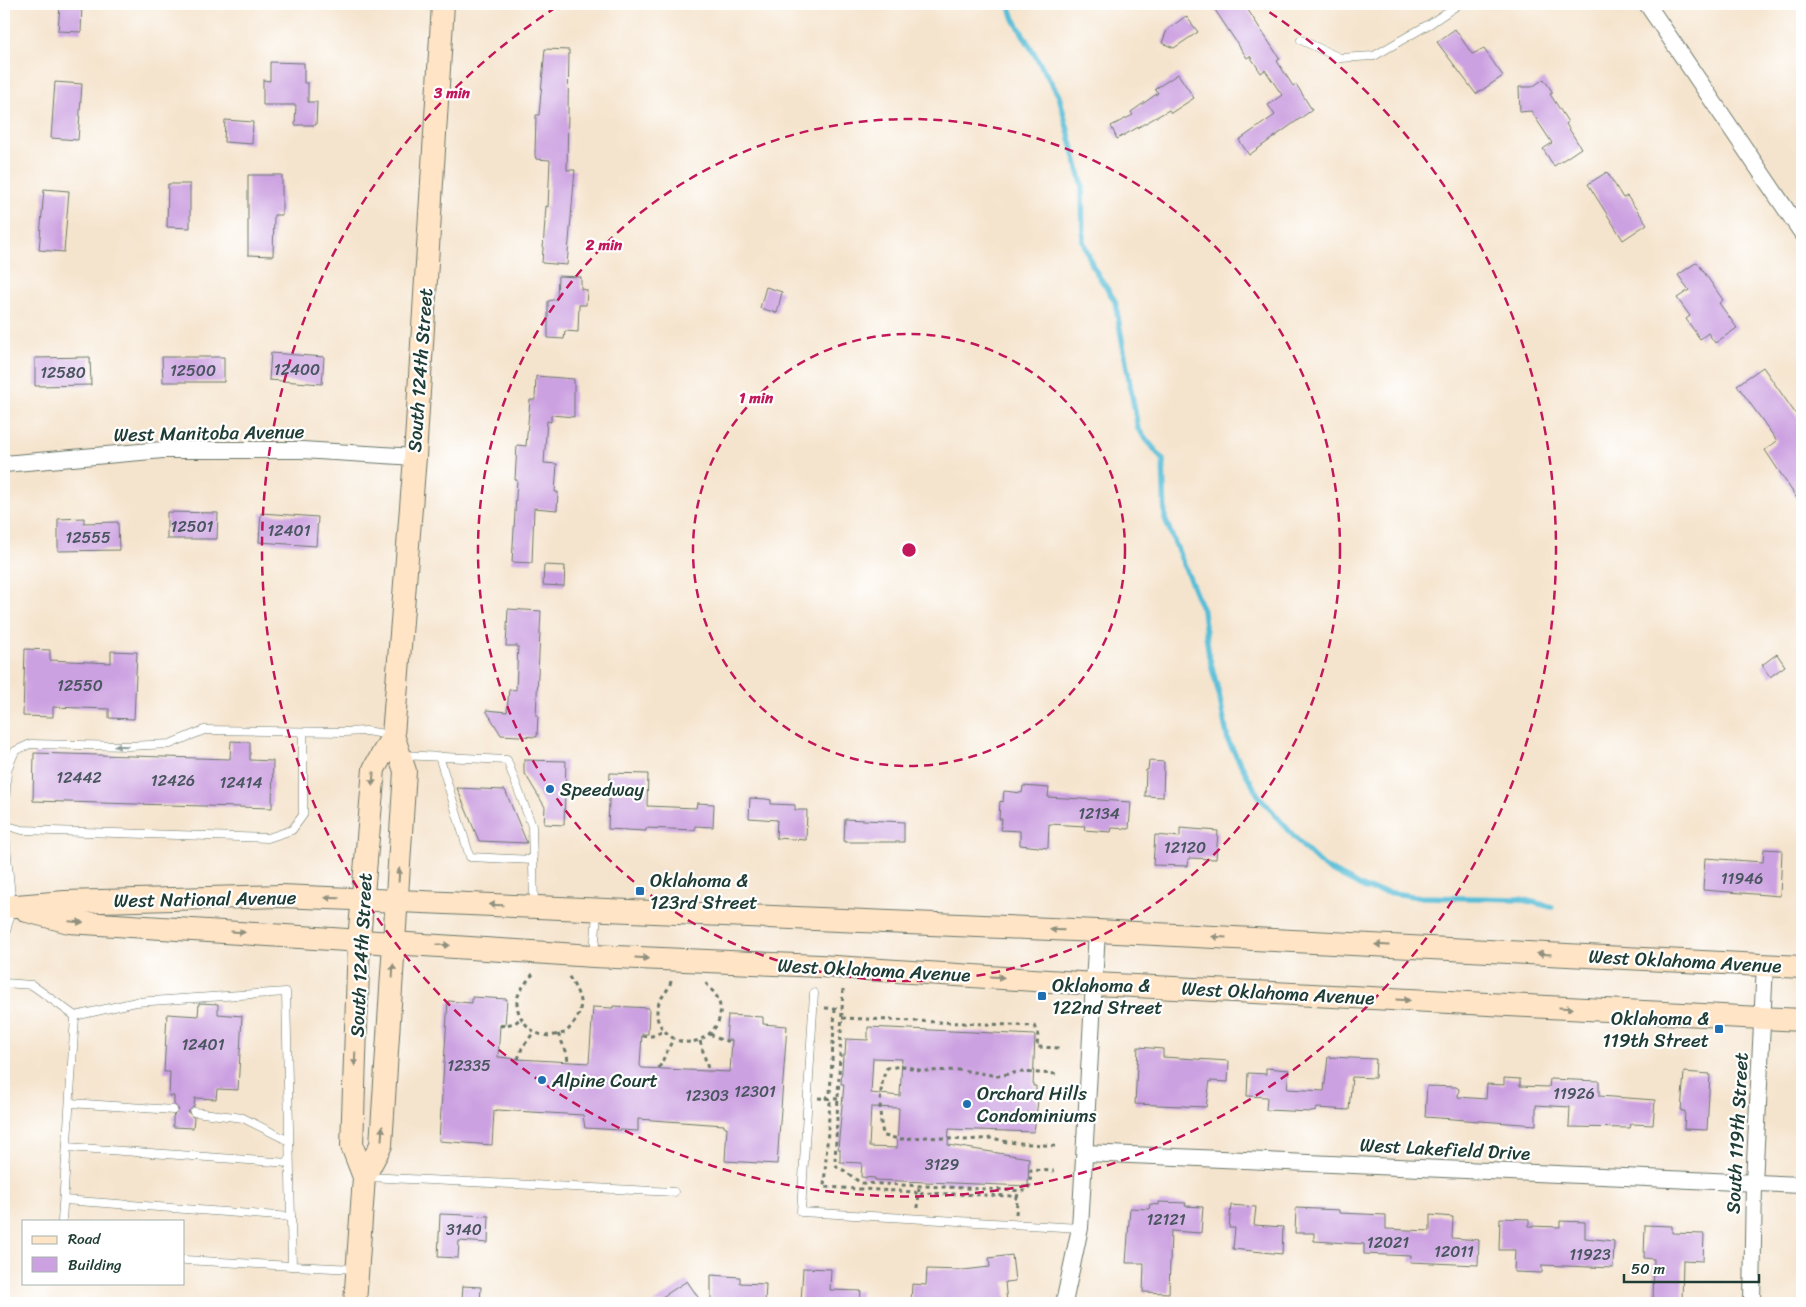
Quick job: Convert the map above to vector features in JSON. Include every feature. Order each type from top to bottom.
[{"type":"main road","name":"South 124th Street","points":[[355,1303],[364,1177],[382,1145],[405,771],[396,745],[443,4]]},
{"type":"main road","name":"South 124th Street","points":[[364,1177],[352,1146],[359,940],[374,770],[396,745]]},
{"type":"main road","name":"West National Avenue","points":[[8,907],[65,902],[271,896],[398,901]]},
{"type":"main road","name":"West Oklahoma Avenue","points":[[398,901],[598,909],[882,924],[1097,931],[1802,967]]},
{"type":"main road","name":"West National Avenue","points":[[8,907],[69,922],[394,942]]},
{"type":"main road","name":"West Oklahoma Avenue","points":[[394,942],[594,956],[820,966],[1095,984],[1802,1020]]},
{"type":"street","points":[[1647,4],[1802,233]]},
{"type":"street","name":"West Manitoba Avenue","points":[[4,464],[163,450],[302,450],[415,457]]},
{"type":"street","points":[[1064,1303],[1080,1228],[1086,1153],[1097,931]]},
{"type":"street","name":"South 119th Street","points":[[1752,1303],[1754,1183],[1766,965]]},
{"type":"street","name":"West Lakefield Drive","points":[[1086,1153],[1802,1185]]},
{"type":"lane","points":[[1301,40],[1340,58],[1374,56],[1431,23],[1459,4]]},
{"type":"lane","points":[[4,940],[8,907],[4,825],[6,770],[15,751],[30,744],[129,746],[170,744],[204,730],[303,732],[366,730],[396,745],[440,756],[507,760],[532,826],[534,906]]},
{"type":"lane","points":[[4,825],[22,830],[268,838],[292,830],[303,815],[303,732]]},
{"type":"lane","points":[[440,756],[470,857],[533,860]]},
{"type":"lane","points":[[594,956],[598,909]]},
{"type":"lane","points":[[4,983],[32,985],[75,1016],[136,1002],[286,992],[292,1266]]},
{"type":"lane","points":[[814,993],[801,1212],[1080,1228]]},
{"type":"lane","points":[[62,1220],[75,1016]]},
{"type":"lane","points":[[70,1103],[173,1110]]},
{"type":"lane","points":[[194,1112],[243,1118],[289,1142]]},
{"type":"lane","points":[[67,1148],[289,1163]]},
{"type":"lane","points":[[364,1177],[674,1192]]},
{"type":"lane","points":[[64,1200],[291,1217]]},
{"type":"lane","points":[[185,1260],[357,1269]]},
{"type":"path","points":[[534,974],[518,995],[517,1003],[521,1018],[534,1032],[544,1036],[565,1033],[574,1024],[582,1006],[579,995],[568,975]]},
{"type":"path","points":[[671,981],[670,987],[660,998],[657,1007],[657,1018],[664,1032],[673,1039],[684,1043],[700,1040],[710,1034],[716,1025],[720,1008],[717,997],[705,982]]},
{"type":"path","points":[[843,990],[835,1160],[837,1167],[850,1172],[859,1182],[1018,1190],[1029,1189],[1031,1170],[1054,1172]]},
{"type":"path","points":[[826,1098],[830,1094],[834,1009]]},
{"type":"path","points":[[500,1026],[515,1023],[521,1018]]},
{"type":"path","points":[[842,1018],[1034,1026],[1038,1032],[1037,1047],[1060,1048]]},
{"type":"path","points":[[518,1059],[522,1048],[534,1032]]},
{"type":"path","points":[[642,1036],[652,1036],[664,1032]]},
{"type":"path","points":[[558,1034],[567,1053],[568,1062]]},
{"type":"path","points":[[710,1034],[721,1040],[732,1042]]},
{"type":"path","points":[[660,1068],[673,1039]]},
{"type":"path","points":[[700,1040],[709,1072]]},
{"type":"path","points":[[1055,1146],[1007,1142],[993,1138],[965,1140],[927,1137],[891,1138],[884,1136],[880,1113],[884,1073],[887,1068],[894,1066],[928,1071],[961,1070],[998,1076],[1010,1072],[1059,1074]]},
{"type":"path","points":[[826,1098],[838,1099]]},
{"type":"path","points":[[826,1098],[830,1102],[824,1187],[915,1192],[919,1196]]},
{"type":"path","points":[[919,1186],[919,1196]]},
{"type":"path","points":[[919,1196],[923,1193],[1014,1196],[1017,1199],[1018,1190]]},
{"type":"building","points":[[60,4],[82,4],[81,32],[58,31]]},
{"type":"building","points":[[1211,4],[1244,4],[1280,59],[1277,61],[1293,86],[1296,84],[1312,110],[1249,155],[1239,140],[1275,115],[1268,105],[1282,95],[1265,70],[1261,73],[1250,56],[1247,58]]},
{"type":"building","points":[[1186,16],[1198,32],[1174,48],[1162,43],[1167,30]]},
{"type":"building","points":[[1455,29],[1472,54],[1484,49],[1503,76],[1476,94],[1437,42]]},
{"type":"building","points":[[545,49],[569,50],[567,170],[575,170],[567,265],[542,263],[546,206],[548,207],[550,160],[536,159],[535,155],[536,115],[539,115]]},
{"type":"building","points":[[270,62],[304,63],[304,83],[308,83],[308,102],[317,102],[316,125],[295,125],[296,105],[263,105],[263,80],[270,81]]},
{"type":"building","points":[[1178,74],[1194,98],[1171,113],[1169,110],[1117,139],[1111,126],[1133,115],[1131,112],[1158,93],[1155,89]]},
{"type":"building","points":[[1544,79],[1553,93],[1550,94],[1568,122],[1566,124],[1581,148],[1554,166],[1543,149],[1552,143],[1531,111],[1520,112],[1519,87],[1532,87]]},
{"type":"building","points":[[55,82],[82,84],[78,140],[51,138]]},
{"type":"building","points":[[225,120],[253,122],[252,144],[224,142]]},
{"type":"building","points":[[1607,172],[1623,198],[1627,196],[1647,224],[1623,240],[1588,184]]},
{"type":"building","points":[[248,175],[282,175],[282,215],[274,215],[273,256],[248,255]]},
{"type":"building","points":[[168,184],[190,184],[190,228],[167,227]]},
{"type":"building","points":[[44,189],[69,191],[64,252],[39,250]]},
{"type":"building","points":[[1697,262],[1723,300],[1719,303],[1737,328],[1715,343],[1708,333],[1700,339],[1686,319],[1690,316],[1677,298],[1689,290],[1678,275]]},
{"type":"building","points":[[558,276],[581,277],[581,289],[587,290],[586,305],[579,305],[578,332],[565,331],[564,339],[548,338],[548,301],[557,299]]},
{"type":"building","points":[[766,287],[782,292],[777,313],[760,308]]},
{"type":"building","points":[[271,353],[324,357],[322,384],[269,380]]},
{"type":"building","points":[[90,357],[91,385],[35,386],[35,358]]},
{"type":"building","points":[[162,357],[224,357],[224,382],[163,382]]},
{"type":"building","points":[[1763,367],[1802,423],[1802,506],[1765,450],[1777,441],[1737,385]]},
{"type":"building","points":[[536,376],[574,379],[574,417],[551,415],[551,422],[547,421],[544,463],[557,464],[555,492],[558,492],[557,510],[534,508],[532,563],[512,562],[517,445],[526,446],[530,400],[535,400]]},
{"type":"building","points":[[167,512],[218,513],[217,539],[167,539]]},
{"type":"building","points":[[261,513],[318,517],[316,546],[259,542]]},
{"type":"building","points":[[84,518],[84,523],[118,522],[119,550],[58,551],[58,519]]},
{"type":"building","points":[[544,565],[565,566],[564,586],[543,585]]},
{"type":"building","points":[[508,609],[541,611],[536,716],[538,716],[537,737],[501,735],[486,710],[507,712],[509,689],[516,690],[518,646],[506,646]]},
{"type":"building","points":[[25,649],[50,650],[50,660],[111,663],[111,651],[137,652],[134,719],[109,718],[109,709],[53,707],[53,717],[23,716]]},
{"type":"building","points":[[1777,654],[1785,666],[1770,677],[1762,665]]},
{"type":"building","points":[[231,741],[250,742],[250,760],[273,761],[272,808],[33,801],[34,753],[230,759]]},
{"type":"building","name":"Speedway","points":[[524,760],[566,761],[564,825],[544,824],[545,807],[524,772]]},
{"type":"building","points":[[1149,761],[1164,762],[1163,797],[1145,796],[1146,770],[1148,770]]},
{"type":"building","points":[[610,773],[648,774],[647,806],[696,808],[697,803],[714,804],[713,827],[695,826],[695,830],[646,828],[646,831],[608,829]]},
{"type":"building","points":[[1023,786],[1049,788],[1048,797],[1131,802],[1129,829],[1112,828],[1111,832],[1084,830],[1085,826],[1049,824],[1048,848],[1020,845],[1020,831],[1001,830],[1002,819],[999,819],[1000,801],[1003,802],[1004,791],[1022,793]]},
{"type":"building","name":"Speedway","points":[[457,788],[505,790],[527,843],[479,841]]},
{"type":"building","points":[[750,798],[771,800],[771,804],[795,805],[795,810],[807,810],[806,840],[776,838],[777,820],[749,818]]},
{"type":"building","points":[[845,819],[904,822],[904,842],[844,842]]},
{"type":"building","points":[[1180,828],[1218,831],[1216,859],[1189,858],[1188,866],[1153,865],[1155,835],[1180,837]]},
{"type":"building","points":[[1764,849],[1782,850],[1780,896],[1703,890],[1705,858],[1763,862]]},
{"type":"building","name":"Alpine Court","points":[[472,997],[507,999],[505,1025],[500,1025],[498,1057],[518,1059],[589,1063],[593,1007],[649,1008],[648,1034],[642,1034],[640,1066],[642,1068],[730,1072],[732,1040],[726,1040],[728,1015],[763,1017],[763,1024],[787,1026],[777,1164],[725,1161],[727,1127],[724,1127],[724,1125],[638,1119],[638,1131],[585,1128],[583,1115],[497,1110],[494,1111],[492,1145],[439,1141],[448,1001],[472,1003]]},
{"type":"building","points":[[199,1003],[218,1004],[218,1014],[242,1016],[238,1090],[217,1089],[216,1099],[195,1098],[194,1106],[188,1112],[194,1118],[193,1128],[173,1127],[173,1116],[179,1110],[174,1104],[174,1096],[169,1096],[170,1072],[164,1072],[167,1014],[198,1016]]},
{"type":"building","name":"Orchard Hills Condominiums","points":[[868,1027],[1035,1035],[1033,1086],[1036,1086],[1036,1100],[1038,1101],[1034,1132],[949,1129],[948,1145],[1029,1158],[1028,1186],[875,1180],[875,1178],[861,1177],[862,1163],[840,1162],[840,1149],[838,1149],[844,1084],[841,1084],[846,1039],[868,1040]],"holes":[[[873,1058],[902,1059],[900,1096],[871,1093]],[[871,1107],[899,1108],[897,1148],[869,1147]]]},
{"type":"building","points":[[1138,1047],[1163,1049],[1163,1057],[1229,1061],[1228,1082],[1210,1081],[1206,1107],[1135,1104]]},
{"type":"building","points":[[1328,1057],[1376,1059],[1375,1078],[1352,1077],[1349,1110],[1317,1108],[1316,1111],[1312,1112],[1266,1110],[1267,1097],[1247,1096],[1248,1073],[1266,1074],[1266,1068],[1289,1070],[1287,1089],[1324,1091]]},
{"type":"building","points":[[1684,1072],[1710,1074],[1707,1130],[1684,1129],[1685,1111],[1681,1111]]},
{"type":"building","points":[[1504,1078],[1520,1079],[1520,1086],[1549,1087],[1550,1079],[1599,1081],[1599,1096],[1655,1100],[1653,1125],[1631,1124],[1630,1128],[1569,1127],[1570,1107],[1536,1105],[1536,1125],[1425,1117],[1427,1086],[1456,1087],[1459,1089],[1458,1097],[1486,1099],[1487,1084],[1504,1085]]},
{"type":"building","points":[[1159,1202],[1186,1203],[1185,1206],[1203,1207],[1201,1233],[1171,1231],[1169,1293],[1143,1292],[1144,1263],[1126,1263],[1130,1208],[1149,1209],[1150,1204],[1159,1205]]},
{"type":"building","points":[[1231,1205],[1256,1207],[1254,1225],[1283,1227],[1282,1254],[1233,1249],[1235,1228],[1229,1228]]},
{"type":"building","points":[[1296,1208],[1339,1210],[1339,1213],[1386,1215],[1386,1229],[1430,1231],[1430,1215],[1453,1217],[1452,1238],[1479,1240],[1478,1265],[1410,1262],[1411,1256],[1364,1254],[1364,1244],[1314,1241],[1314,1233],[1295,1233]]},
{"type":"building","points":[[440,1214],[489,1216],[488,1243],[459,1241],[458,1258],[438,1257]]},
{"type":"building","points":[[1500,1218],[1529,1219],[1529,1226],[1560,1227],[1560,1221],[1585,1222],[1585,1238],[1614,1241],[1613,1268],[1542,1265],[1542,1273],[1514,1272],[1515,1250],[1499,1250]]},
{"type":"building","points":[[1645,1225],[1672,1226],[1672,1233],[1704,1234],[1703,1261],[1683,1260],[1682,1303],[1653,1303],[1654,1259],[1644,1258]]},
{"type":"building","points":[[1012,1255],[1015,1281],[1005,1282],[1007,1303],[911,1303],[912,1284],[926,1285],[927,1269],[963,1270],[990,1267],[989,1258]]},
{"type":"building","points":[[803,1268],[831,1269],[830,1290],[861,1291],[860,1303],[801,1303]]},
{"type":"building","points":[[711,1275],[740,1277],[740,1283],[766,1284],[765,1303],[711,1303]]},
{"type":"building","points":[[687,1281],[702,1303],[653,1303]]},
{"type":"building","points":[[463,1286],[481,1287],[480,1303],[466,1303],[466,1299],[462,1299]]},
{"type":"waterway","points":[[1009,4],[1014,19],[1059,96],[1082,184],[1083,241],[1093,267],[1115,301],[1138,429],[1163,460],[1165,519],[1203,611],[1209,656],[1228,741],[1258,795],[1305,849],[1324,867],[1366,889],[1420,897],[1520,899],[1552,907]]},
{"type":"place","name":"Speedway","points":[[550,789]]},
{"type":"place","name":"Oklahoma & 123rd Street","points":[[640,891]]},
{"type":"place","name":"Oklahoma & 122nd Street","points":[[1042,996]]},
{"type":"place","name":"Oklahoma & 119th Street","points":[[1719,1029]]},
{"type":"place","name":"Alpine Court","points":[[542,1080]]},
{"type":"place","name":"Orchard Hills Condominiums","points":[[967,1104]]}]
